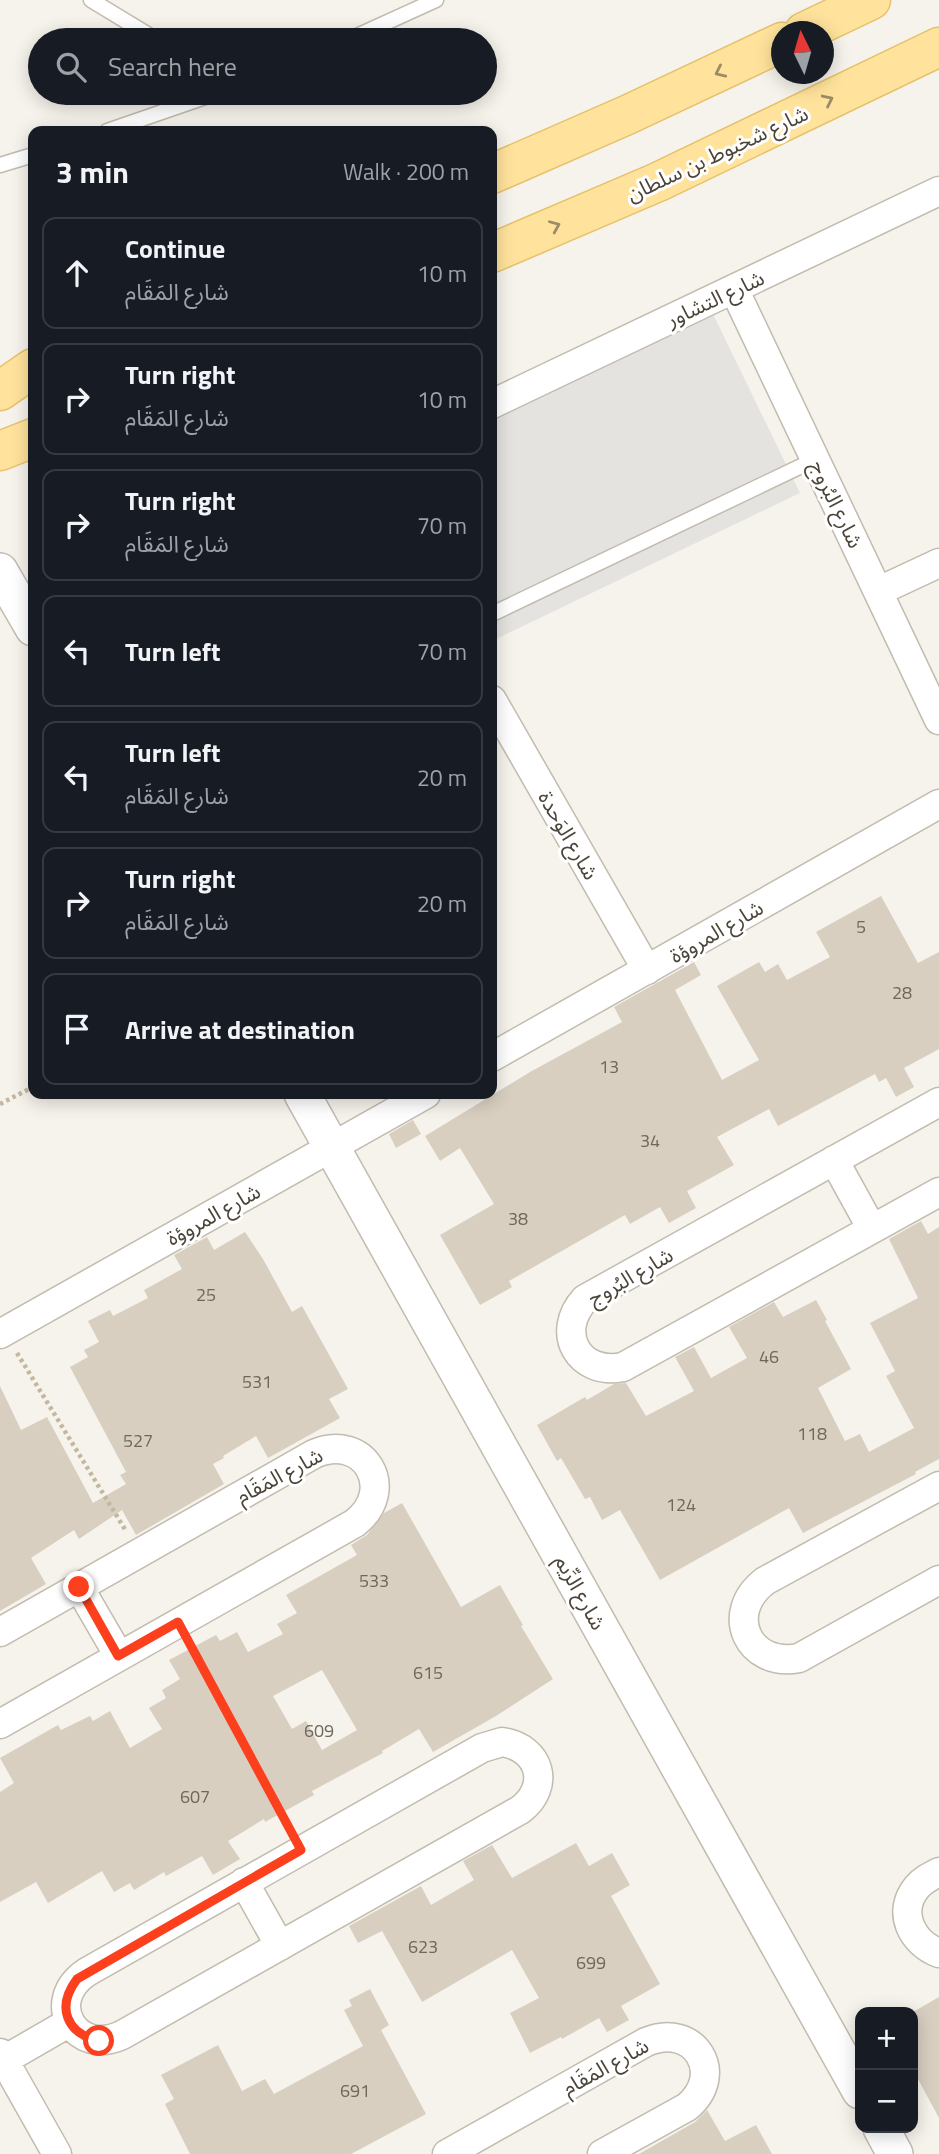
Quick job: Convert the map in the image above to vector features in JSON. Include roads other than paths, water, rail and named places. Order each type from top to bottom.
[{"type":"main road","points":[[827,21],[871,0]]},
{"type":"main road","points":[[497,172],[627,115],[771,47]]},
{"type":"main road","name":"شارع شخبوط بن سلطان","points":[[497,251],[658,182],[939,47]]},
{"type":"main road","points":[[0,372],[28,362]]},
{"type":"main road","points":[[0,391],[28,371]]},
{"type":"main road","points":[[0,450],[28,442]]},
{"type":"street","name":"شارع التشاور","points":[[497,402],[939,191]]},
{"type":"street","name":"شارع البُروج","points":[[734,289],[939,720]]},
{"type":"street","points":[[0,469],[16,451],[28,443]]},
{"type":"street","points":[[879,591],[939,563]]},
{"type":"street","points":[[0,571],[28,619]]},
{"type":"street","name":"شارع الوَحدة","points":[[497,709],[647,970]]},
{"type":"street","name":"شارع المروؤة","points":[[497,1054],[939,804]]},
{"type":"street","name":"شارع الرِّيم","points":[[305,1099],[855,2082]]},
{"type":"street","name":"شارع المروؤة","points":[[2,1332],[417,1099]]},
{"type":"street","name":"شارع البُروج","points":[[939,1102],[585,1299],[572,1317],[571,1339],[582,1358],[601,1368],[612,1370],[623,1367],[939,1192]]},
{"type":"street","points":[[834,1160],[872,1229]]},
{"type":"street","name":"شارع المَقَام","points":[[0,1632],[325,1449],[336,1448],[358,1455],[367,1463],[372,1473],[375,1495],[365,1516],[355,1523],[0,1724]]},
{"type":"street","points":[[939,1486],[765,1581],[756,1588],[745,1608],[745,1630],[750,1640],[766,1656],[777,1660],[800,1658],[939,1580]]},
{"type":"street","points":[[79,1587],[118,1656]]},
{"type":"street","points":[[492,1743],[513,1744],[530,1756],[536,1765],[538,1775],[534,1795],[520,1810],[112,2040],[99,2041],[77,2032],[66,2011],[66,1999],[77,1979],[244,1882],[492,1743]]},
{"type":"street","points":[[939,1872],[917,1886],[911,1895],[907,1916],[914,1936],[921,1944],[939,1953]]},
{"type":"street","points":[[244,1882],[280,1946]]},
{"type":"street","points":[[57,2154],[2,2056],[70,2022]]},
{"type":"street","name":"شارع المَقَام","points":[[447,2154],[646,2042],[667,2036],[688,2043],[702,2059],[705,2070],[701,2091],[695,2100],[602,2154]]},
{"type":"street","points":[[884,2133],[895,2154]]},
{"type":"lane","points":[[91,0],[138,28]]},
{"type":"lane","points":[[374,28],[436,0]]},
{"type":"lane","points":[[122,126],[183,105]]},
{"type":"lane","points":[[0,165],[28,157]]},
{"type":"lane","points":[[497,612],[816,459]]}]
